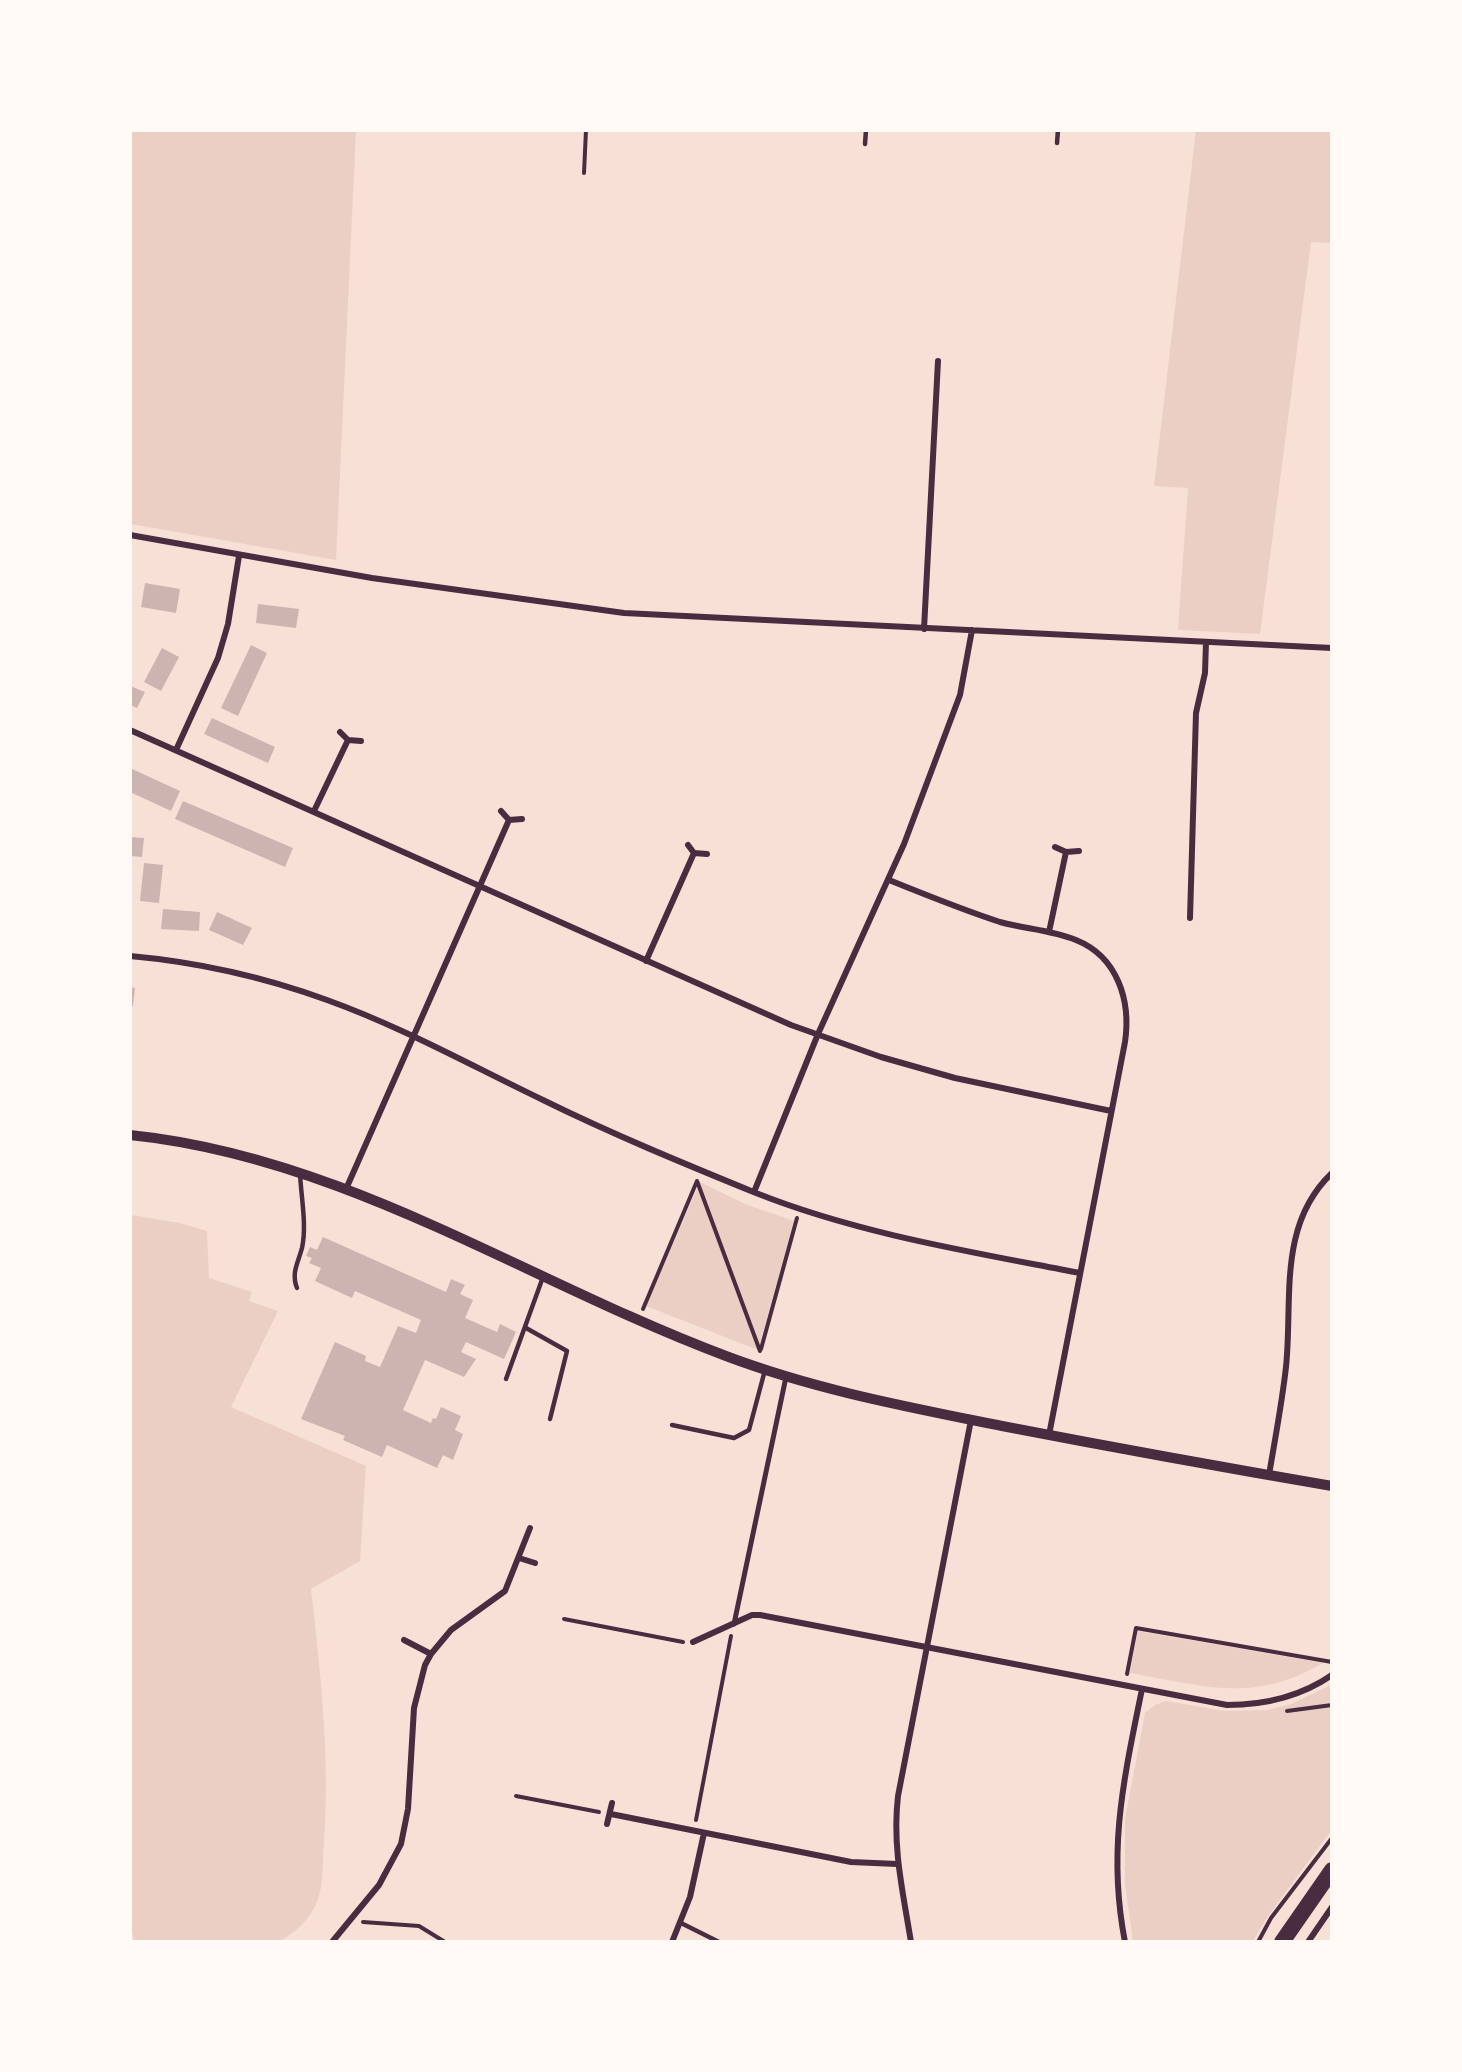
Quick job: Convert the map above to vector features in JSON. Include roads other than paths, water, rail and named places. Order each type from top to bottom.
[{"type":"highway","points":[[1282,1941],[1332,1870]]},
{"type":"street","points":[[924,629],[938,361]]},
{"type":"street","points":[[130,535],[239,556],[591,610],[651,616],[1332,648]]},
{"type":"street","points":[[176,750],[221,650],[239,556]]},
{"type":"street","points":[[754,1192],[818,1034],[889,880],[960,695],[972,630]]},
{"type":"street","points":[[1190,918],[1196,713],[1205,673],[1206,642]]},
{"type":"street","points":[[130,730],[770,1017],[881,1057],[955,1078],[1111,1111]]},
{"type":"street","points":[[340,732],[348,740],[361,741]]},
{"type":"street","points":[[314,811],[348,740]]},
{"type":"street","points":[[501,811],[509,820]]},
{"type":"street","points":[[509,820],[522,819]]},
{"type":"street","points":[[346,1189],[509,820]]},
{"type":"street","points":[[688,845],[694,853],[707,854]]},
{"type":"street","points":[[1054,847],[1066,852],[1079,851]]},
{"type":"street","points":[[1049,932],[1066,852]]},
{"type":"street","points":[[646,961],[694,853]]},
{"type":"street","points":[[889,880],[999,921],[1075,940],[1095,950],[1110,967],[1124,992],[1127,1030],[1049,1435]]},
{"type":"street","points":[[130,956],[180,962],[256,978],[327,1000],[414,1038],[546,1102],[754,1192],[800,1208],[918,1239],[1080,1273]]},
{"type":"street","points":[[130,1135],[195,1143],[247,1155],[300,1172],[346,1189],[638,1320],[786,1377],[880,1402],[1332,1486]]},
{"type":"street","points":[[1269,1475],[1286,1369],[1291,1253],[1299,1221],[1317,1190],[1332,1173]]},
{"type":"street","points":[[734,1624],[786,1377]]},
{"type":"street","points":[[911,1941],[897,1864],[895,1824],[898,1796],[971,1420]]},
{"type":"street","points":[[332,1941],[379,1885],[401,1844],[406,1821],[416,1701],[420,1680],[431,1654],[451,1630],[505,1591],[530,1528]]},
{"type":"street","points":[[519,1558],[535,1563]]},
{"type":"street","points":[[693,1642],[752,1616],[760,1616],[1227,1704],[1277,1700],[1305,1690],[1332,1675]]},
{"type":"street","points":[[404,1640],[431,1654]]},
{"type":"street","points":[[1125,1941],[1117,1883],[1117,1819],[1142,1689]]},
{"type":"street","points":[[607,1824],[612,1803]]},
{"type":"street","points":[[611,1814],[852,1862],[897,1864]]},
{"type":"street","points":[[672,1941],[690,1897],[704,1833]]},
{"type":"street","points":[[1308,1941],[1332,1907]]},
{"type":"lane","points":[[865,144],[866,130]]},
{"type":"lane","points":[[1057,143],[1058,130]]},
{"type":"lane","points":[[297,1288],[294,1269],[303,1232],[300,1172]]},
{"type":"lane","points":[[506,1379],[543,1277]]},
{"type":"lane","points":[[526,1328],[567,1351],[550,1419]]},
{"type":"lane","points":[[672,1425],[734,1438],[743,1435],[749,1430],[760,1368]]},
{"type":"lane","points":[[681,1923],[719,1941]]}]
